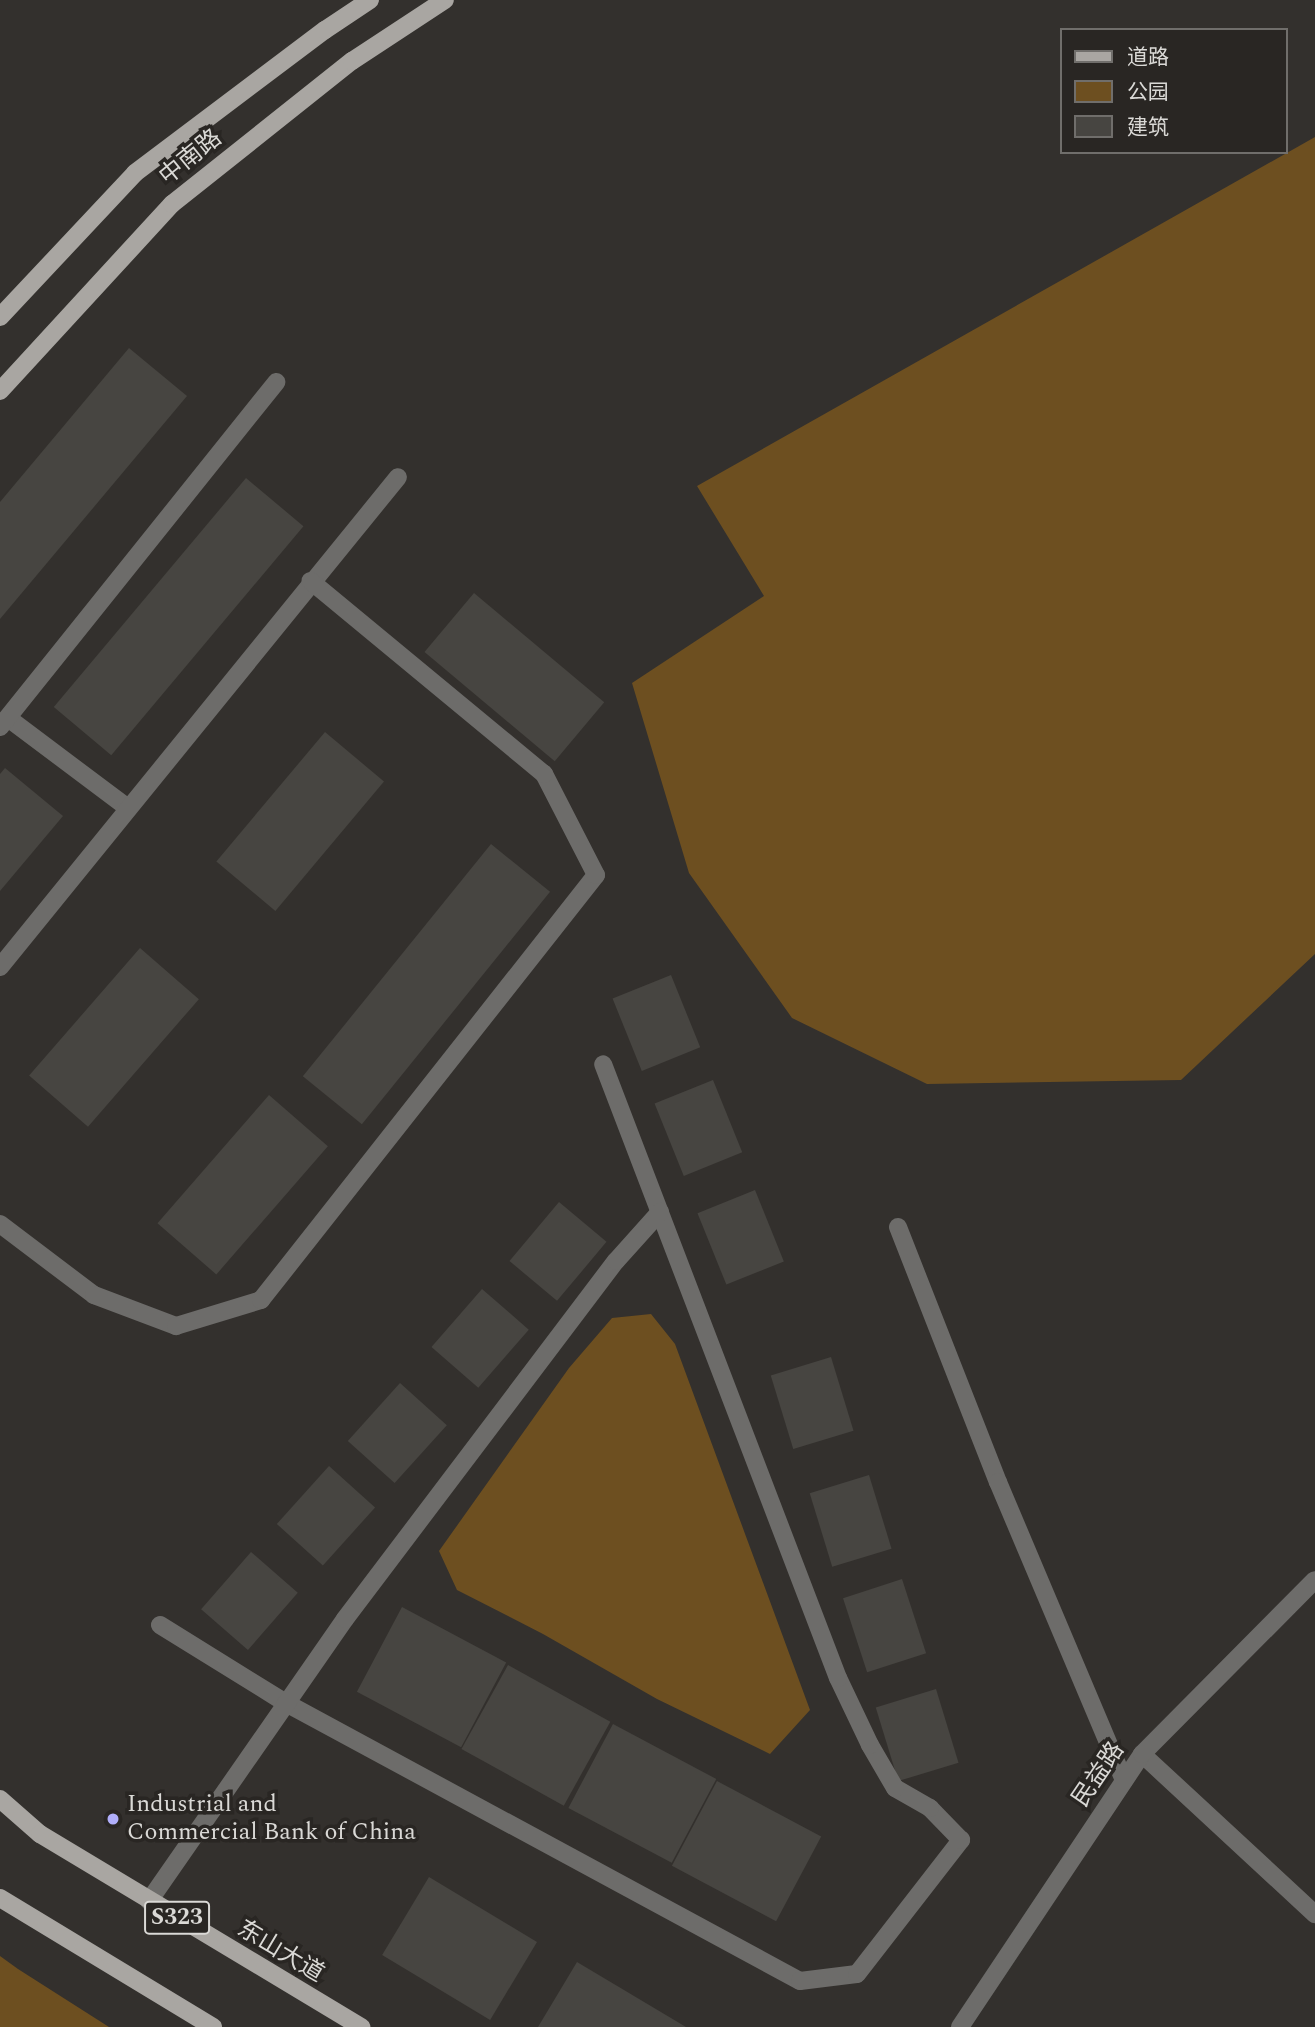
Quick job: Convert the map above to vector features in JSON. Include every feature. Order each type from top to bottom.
[{"type":"main road","name":"中南路","points":[[0,317],[135,173],[325,30],[370,0]]},
{"type":"main road","name":"中南路","points":[[0,391],[172,204],[352,61],[445,0]]},
{"type":"main road","name":"东山大道","points":[[0,1799],[40,1834],[361,2027]]},
{"type":"main road","points":[[0,1898],[213,2027]]},
{"type":"street","points":[[128,808],[4,722],[276,382]]},
{"type":"street","points":[[0,967],[398,477]]},
{"type":"street","points":[[0,1224],[94,1294],[176,1326],[261,1300],[596,876],[544,774],[311,581]]},
{"type":"street","points":[[160,1625],[286,1703],[800,1981],[856,1974],[961,1840],[930,1808],[895,1788],[838,1678],[603,1064]]},
{"type":"street","points":[[149,1901],[345,1619],[616,1261],[660,1212]]},
{"type":"street","points":[[898,1227],[1003,1494],[1124,1781]]},
{"type":"street","name":"民益路","points":[[960,2027],[1142,1754],[1315,1580]]},
{"type":"street","points":[[1142,1754],[1315,1914]]},
{"type":"green space","points":[[1315,137],[1315,954],[1181,1080],[927,1084],[792,1018],[689,873],[632,683],[764,596],[697,486]]},
{"type":"green space","points":[[651,1314],[675,1344],[810,1710],[770,1754],[657,1699],[543,1634],[457,1590],[439,1551],[569,1368],[612,1318]]},
{"type":"green space","points":[[0,1956],[18,1969],[109,2027],[0,2027]]},
{"type":"building","points":[[129,348],[187,396],[0,619],[0,502]]},
{"type":"building","points":[[246,478],[303,526],[111,755],[54,707]]},
{"type":"building","points":[[474,593],[604,702],[555,761],[425,652]]},
{"type":"building","points":[[325,732],[384,781],[275,911],[216,861]]},
{"type":"building","points":[[5,768],[63,816],[0,891],[0,774]]},
{"type":"building","points":[[491,844],[550,892],[362,1124],[303,1076]]},
{"type":"building","points":[[140,948],[199,999],[88,1127],[29,1076]]},
{"type":"building","points":[[671,975],[700,1047],[642,1071],[613,999]]},
{"type":"building","points":[[713,1080],[742,1152],[684,1176],[655,1104]]},
{"type":"building","points":[[269,1095],[328,1146],[216,1274],[157,1223]]},
{"type":"building","points":[[755,1190],[784,1261],[726,1285],[698,1213]]},
{"type":"building","points":[[559,1202],[606,1242],[557,1301],[510,1261]]},
{"type":"building","points":[[482,1289],[529,1330],[478,1388],[431,1347]]},
{"type":"building","points":[[831,1357],[854,1431],[793,1449],[771,1375]]},
{"type":"building","points":[[400,1383],[447,1425],[395,1483],[348,1441]]},
{"type":"building","points":[[329,1466],[375,1507],[323,1565],[277,1524]]},
{"type":"building","points":[[869,1475],[892,1549],[832,1567],[810,1493]]},
{"type":"building","points":[[251,1552],[298,1593],[248,1650],[201,1609]]},
{"type":"building","points":[[902,1579],[926,1653],[867,1672],[843,1598]]},
{"type":"building","points":[[402,1607],[506,1662],[461,1747],[357,1692]]},
{"type":"building","points":[[508,1665],[610,1722],[564,1806],[461,1749]]},
{"type":"building","points":[[936,1689],[959,1763],[898,1781],[876,1707]]},
{"type":"building","points":[[613,1724],[716,1779],[672,1863],[568,1808]]},
{"type":"building","points":[[717,1781],[821,1836],[776,1921],[672,1866]]},
{"type":"building","points":[[429,1877],[537,1942],[490,2020],[382,1955]]},
{"type":"building","points":[[577,1962],[686,2027],[538,2027]]},
{"type":"place","name":"Industrial and Commercial Bank of China","points":[[113,1819]]}]
